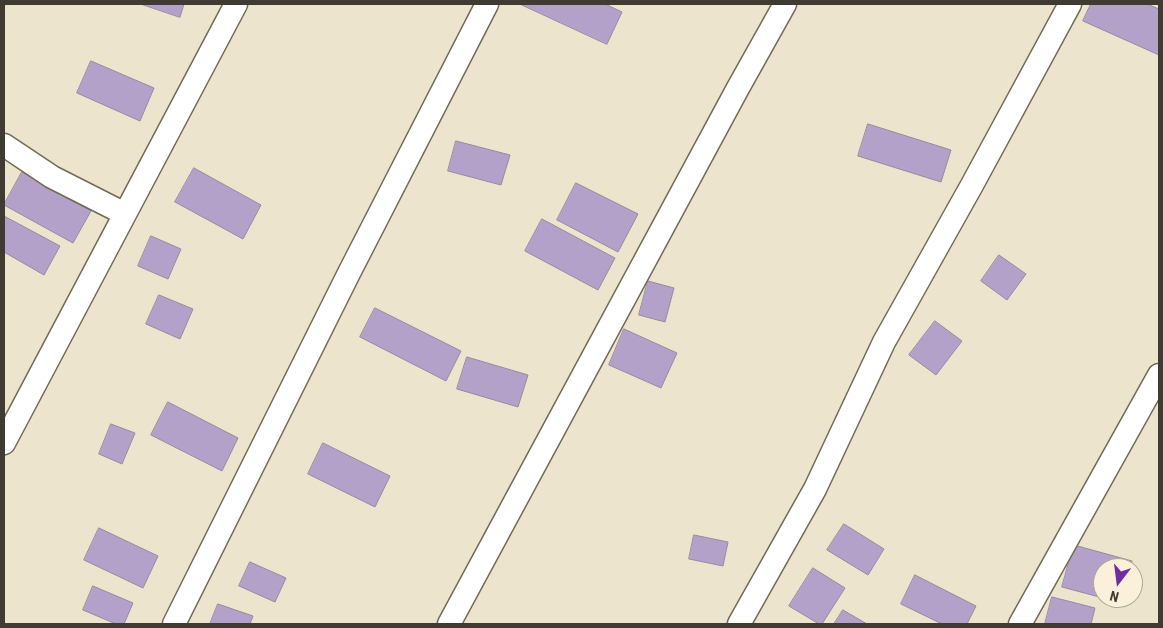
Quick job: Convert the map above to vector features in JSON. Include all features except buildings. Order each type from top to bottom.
[{"type":"street","points":[[4,443],[236,4]]},
{"type":"street","points":[[174,624],[487,4]]},
{"type":"street","points":[[450,624],[728,106],[785,4]]},
{"type":"street","points":[[739,624],[815,489],[884,342],[1070,4]]},
{"type":"street","points":[[4,145],[52,176],[125,214]]},
{"type":"street","points":[[1020,624],[1159,375]]}]
